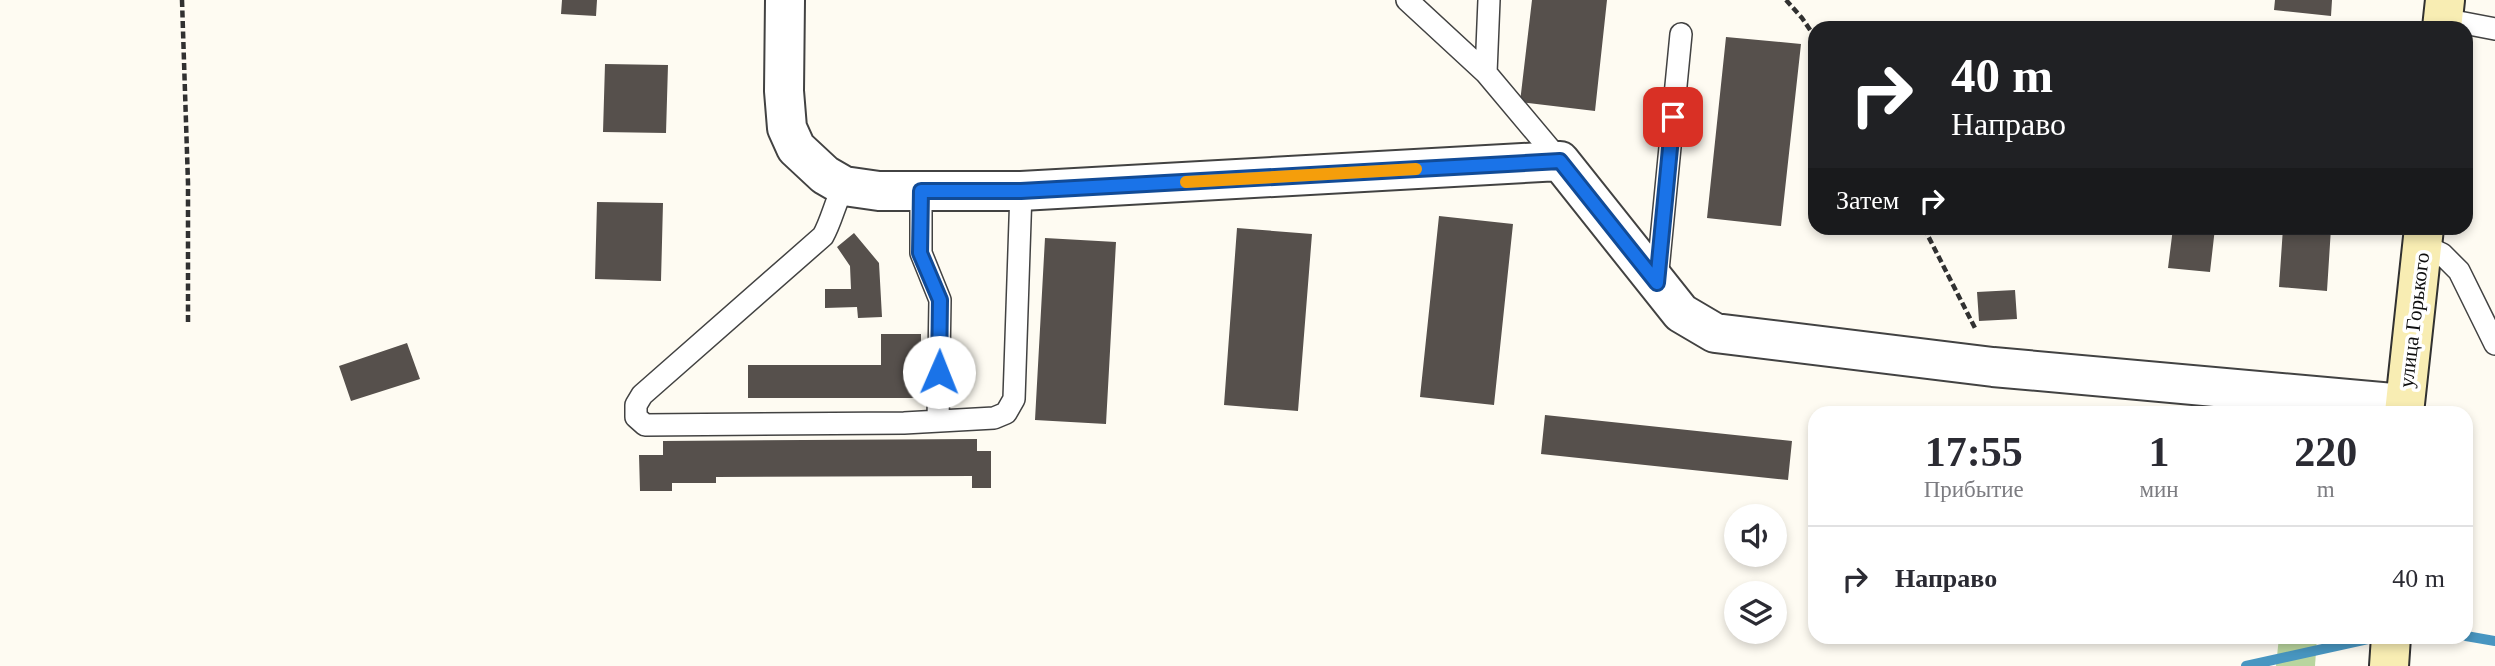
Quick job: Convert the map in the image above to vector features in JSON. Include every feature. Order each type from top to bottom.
[{"type":"main road","name":"улица Горького","points":[[2404,406],[2424,236]]},
{"type":"main road","points":[[2389,666],[2391,644]]},
{"type":"street","points":[[785,0],[784,91],[787,128],[796,148],[825,175],[845,186],[879,191],[1021,191],[1560,161],[1681,313],[1715,332],[1993,367],[2384,406]]},
{"type":"lane","points":[[1407,0],[1486,73],[1560,161]]},
{"type":"lane","points":[[1486,73],[1489,0]]},
{"type":"lane","points":[[2443,16],[2463,21]]},
{"type":"lane","points":[[2473,24],[2495,29]]},
{"type":"lane","points":[[1657,283],[1681,34]]},
{"type":"lane","points":[[845,186],[838,198],[834,217],[823,236],[642,395],[636,405],[636,417],[645,425],[938,421],[994,418],[1006,413],[1014,399],[1021,191]]},
{"type":"lane","points":[[921,191],[920,253],[940,300],[938,421]]},
{"type":"lane","points":[[2424,236],[2459,271],[2495,344]]},
{"type":"path","points":[[183,0],[188,183],[188,324]]},
{"type":"path","points":[[1786,0],[1808,27]]},
{"type":"path","points":[[1928,235],[1993,367]]},
{"type":"green space","points":[[2278,644],[2317,644],[2315,666],[2276,666]]},
{"type":"building","points":[[562,0],[597,0],[596,16],[561,14]]},
{"type":"building","points":[[1532,0],[1607,0],[1595,111],[1520,102]]},
{"type":"building","points":[[2275,0],[2332,0],[2331,16],[2274,10]]},
{"type":"building","points":[[1726,37],[1801,44],[1781,226],[1707,218]]},
{"type":"building","points":[[605,64],[668,65],[666,133],[603,132]]},
{"type":"building","points":[[597,202],[663,203],[661,281],[595,279]]},
{"type":"building","points":[[1439,216],[1513,224],[1494,405],[1420,397]]},
{"type":"building","points":[[1237,228],[1312,234],[1298,411],[1224,405]]},
{"type":"building","points":[[854,233],[879,263],[882,317],[858,318],[857,307],[825,308],[825,289],[851,289],[850,266],[837,247]]},
{"type":"building","points":[[2172,235],[2214,235],[2210,272],[2168,268]]},
{"type":"building","points":[[2283,235],[2331,235],[2327,291],[2279,287]]},
{"type":"building","points":[[1045,238],[1116,242],[1106,424],[1035,420]]},
{"type":"building","points":[[2015,290],[2017,319],[1979,321],[1977,292]]},
{"type":"building","points":[[881,334],[921,334],[921,398],[748,398],[748,365],[881,365]]},
{"type":"building","points":[[407,343],[420,379],[351,401],[339,366]]},
{"type":"building","points":[[1545,415],[1792,441],[1788,480],[1541,454]]},
{"type":"building","points":[[977,439],[977,451],[991,451],[991,488],[972,488],[972,476],[716,477],[716,483],[672,483],[672,491],[640,491],[639,455],[663,455],[663,441]]},
{"type":"waterway","points":[[2473,637],[2495,641]]},
{"type":"waterway","points":[[2246,666],[2345,644]]},
{"type":"slow traffic","points":[[1186,182],[1416,169]]},
{"type":"route","points":[[939,372],[940,300],[920,253],[921,191],[1021,191],[1560,161],[1657,283],[1673,117]]}]
